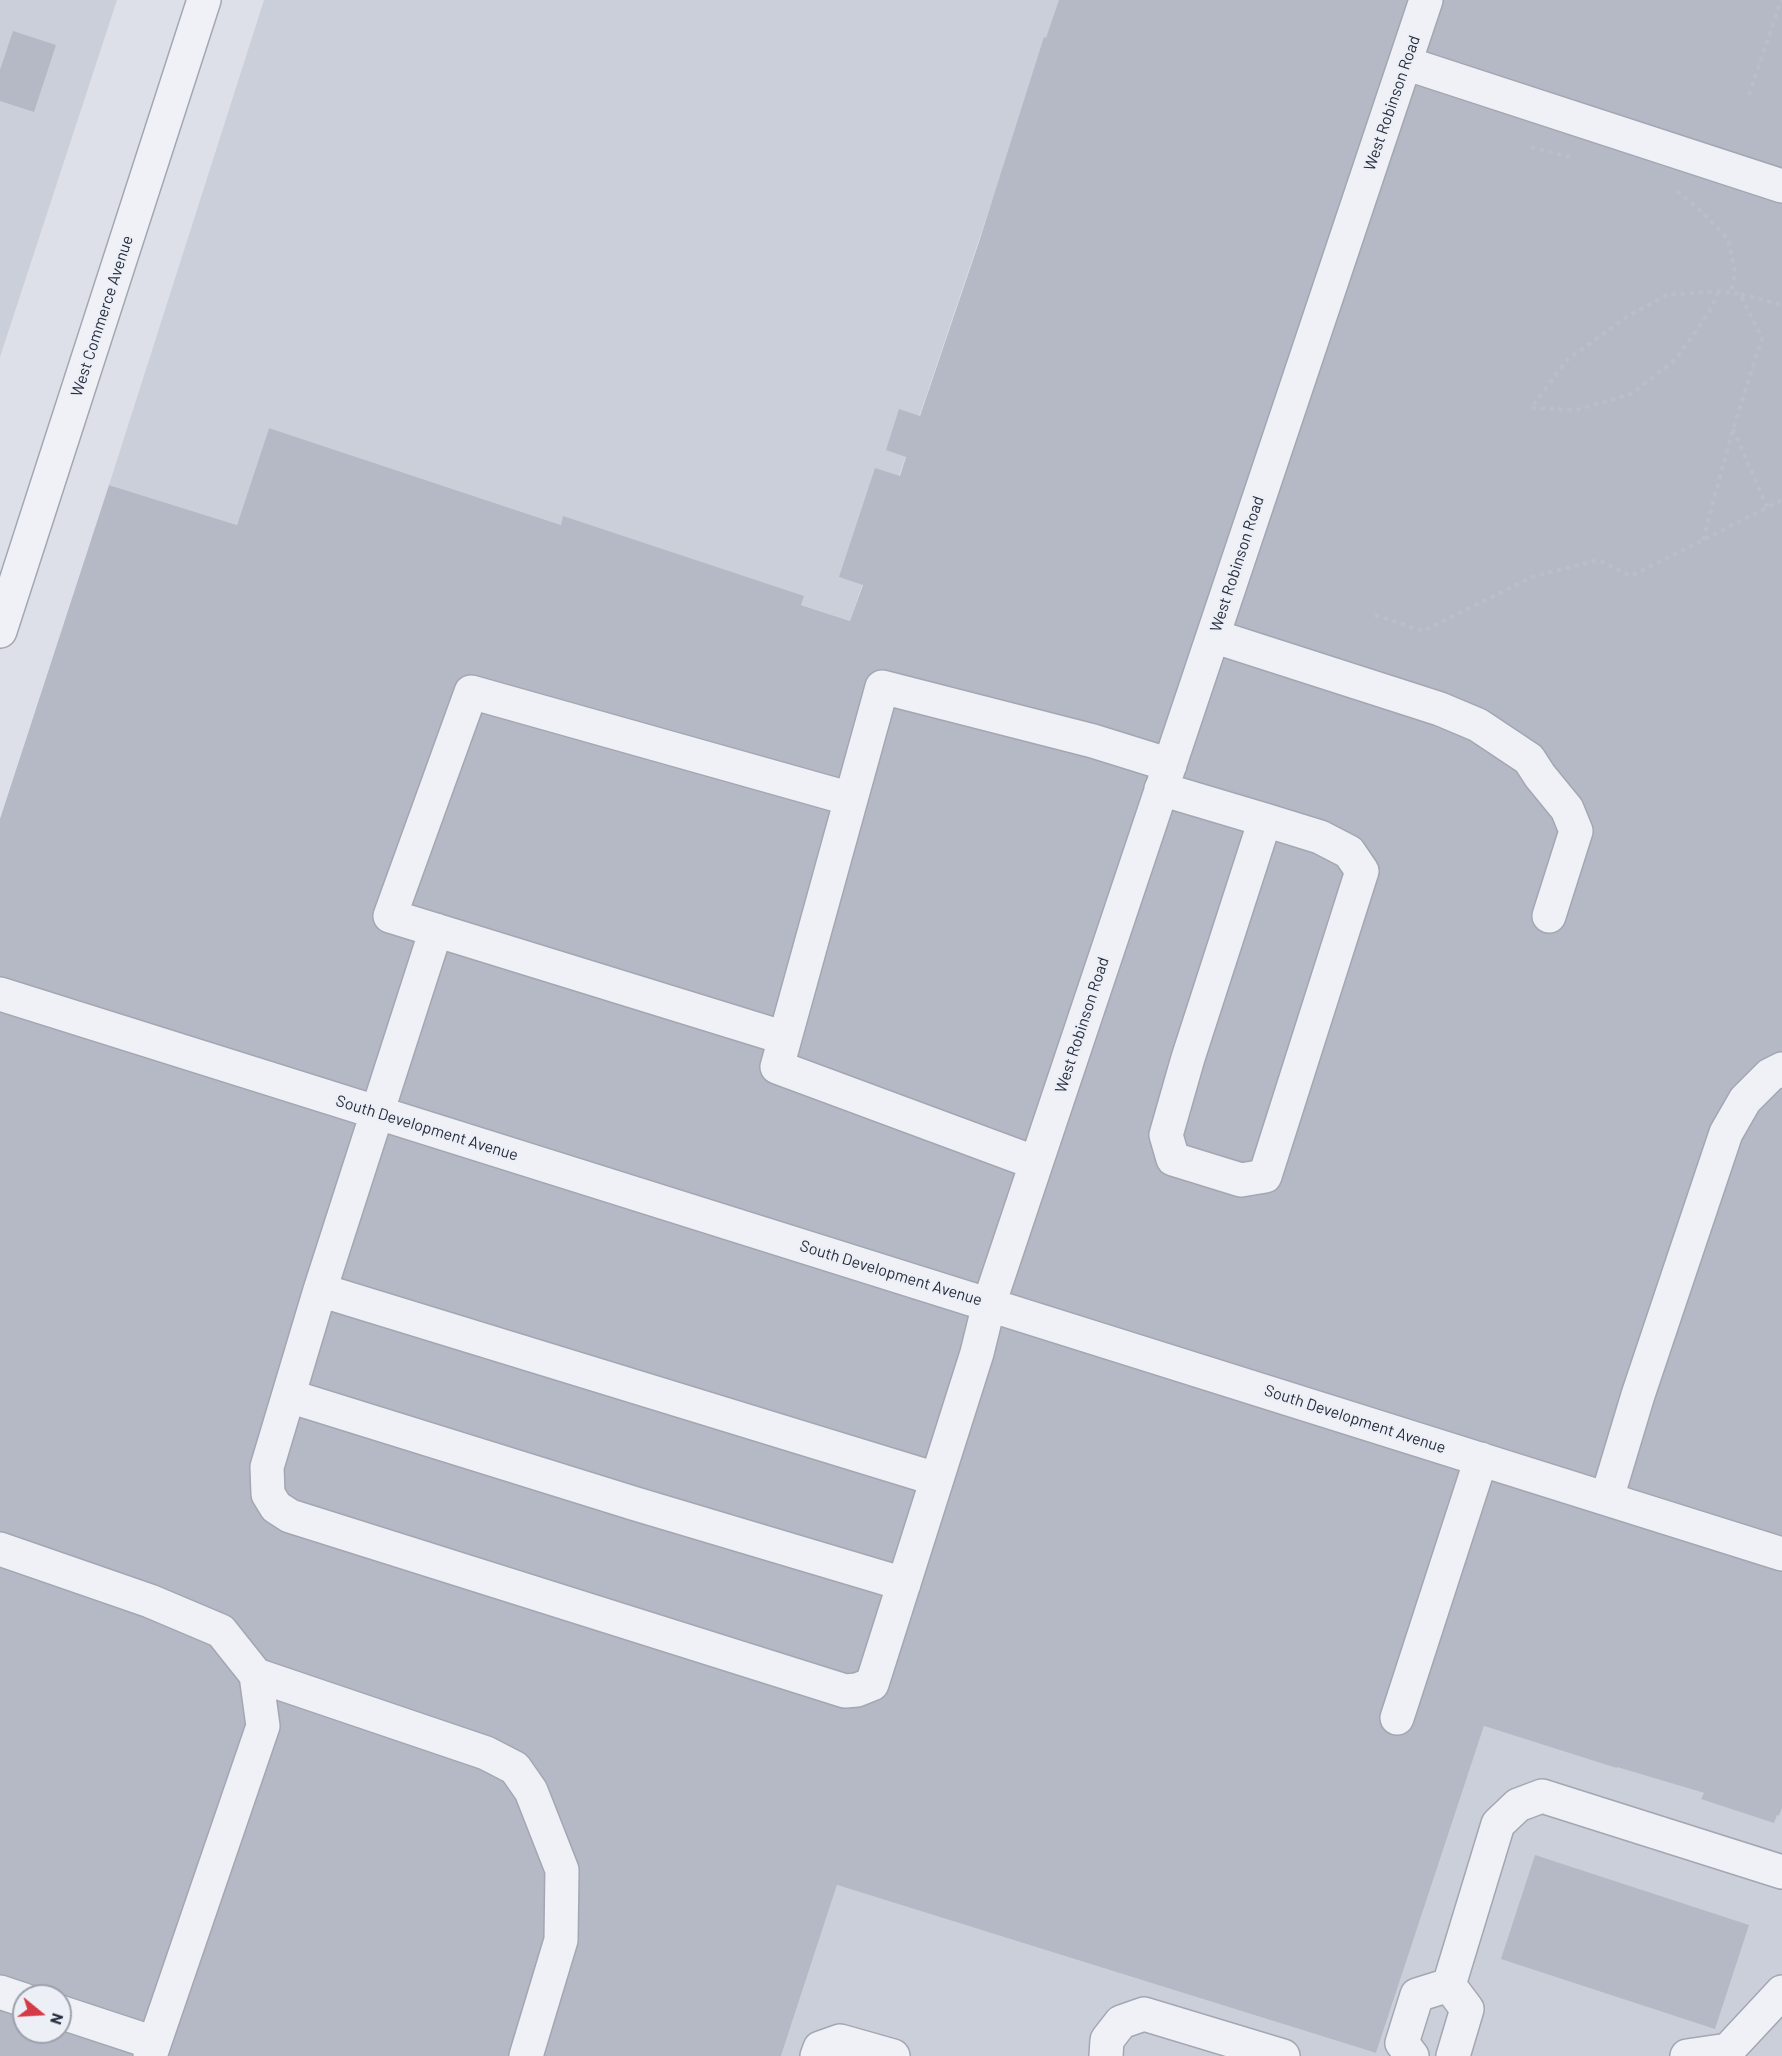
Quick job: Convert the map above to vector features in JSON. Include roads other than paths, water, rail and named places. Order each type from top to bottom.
[{"type":"street","name":"West Commerce Avenue","points":[[0,631],[204,0]]},
{"type":"street","name":"West Robinson Road","points":[[289,1396],[267,1467],[268,1494],[276,1507],[290,1516],[845,1691],[857,1690],[872,1684],[977,1353],[989,1304],[1426,0]]},
{"type":"street","points":[[1405,63],[1782,186]]},
{"type":"street","points":[[1213,636],[1440,709],[1478,725],[1529,759],[1567,809],[1576,831],[1549,916]]},
{"type":"street","points":[[1036,1163],[777,1066],[882,687],[1093,741],[1165,777],[1265,820],[1320,837],[1349,852],[1362,871],[1265,1176],[1241,1180],[1173,1159],[1166,1135],[1188,1058],[1265,820]]},
{"type":"street","points":[[785,1038],[390,916],[471,692],[851,800]]},
{"type":"street","points":[[436,930],[320,1290],[289,1396],[636,1504],[904,1584]]},
{"type":"street","name":"South Development Avenue","points":[[0,994],[1782,1554]]},
{"type":"street","points":[[1607,1498],[1638,1395],[1726,1133],[1745,1100],[1770,1076],[1782,1069]]},
{"type":"street","points":[[320,1290],[936,1479]]},
{"type":"street","points":[[1397,1718],[1481,1459]]},
{"type":"street","points":[[0,1549],[150,1601],[222,1631],[256,1675],[263,1726],[152,2049],[72,2017]]},
{"type":"street","points":[[256,1675],[486,1753],[515,1768],[531,1791],[562,1870],[561,1940],[526,2056]]},
{"type":"street","points":[[1449,1985],[1497,1824],[1518,1805],[1542,1796],[1782,1872]]},
{"type":"street","points":[[1412,2056],[1402,2043],[1417,1995],[1449,1985]]},
{"type":"street","points":[[1449,1985],[1467,2009],[1453,2056]]},
{"type":"street","points":[[1687,2056],[1728,2050],[1782,1992]]},
{"type":"street","points":[[1106,2056],[1107,2040],[1121,2022],[1144,2014],[1283,2056]]},
{"type":"street","points":[[817,2056],[820,2048],[840,2041],[893,2056]]}]
